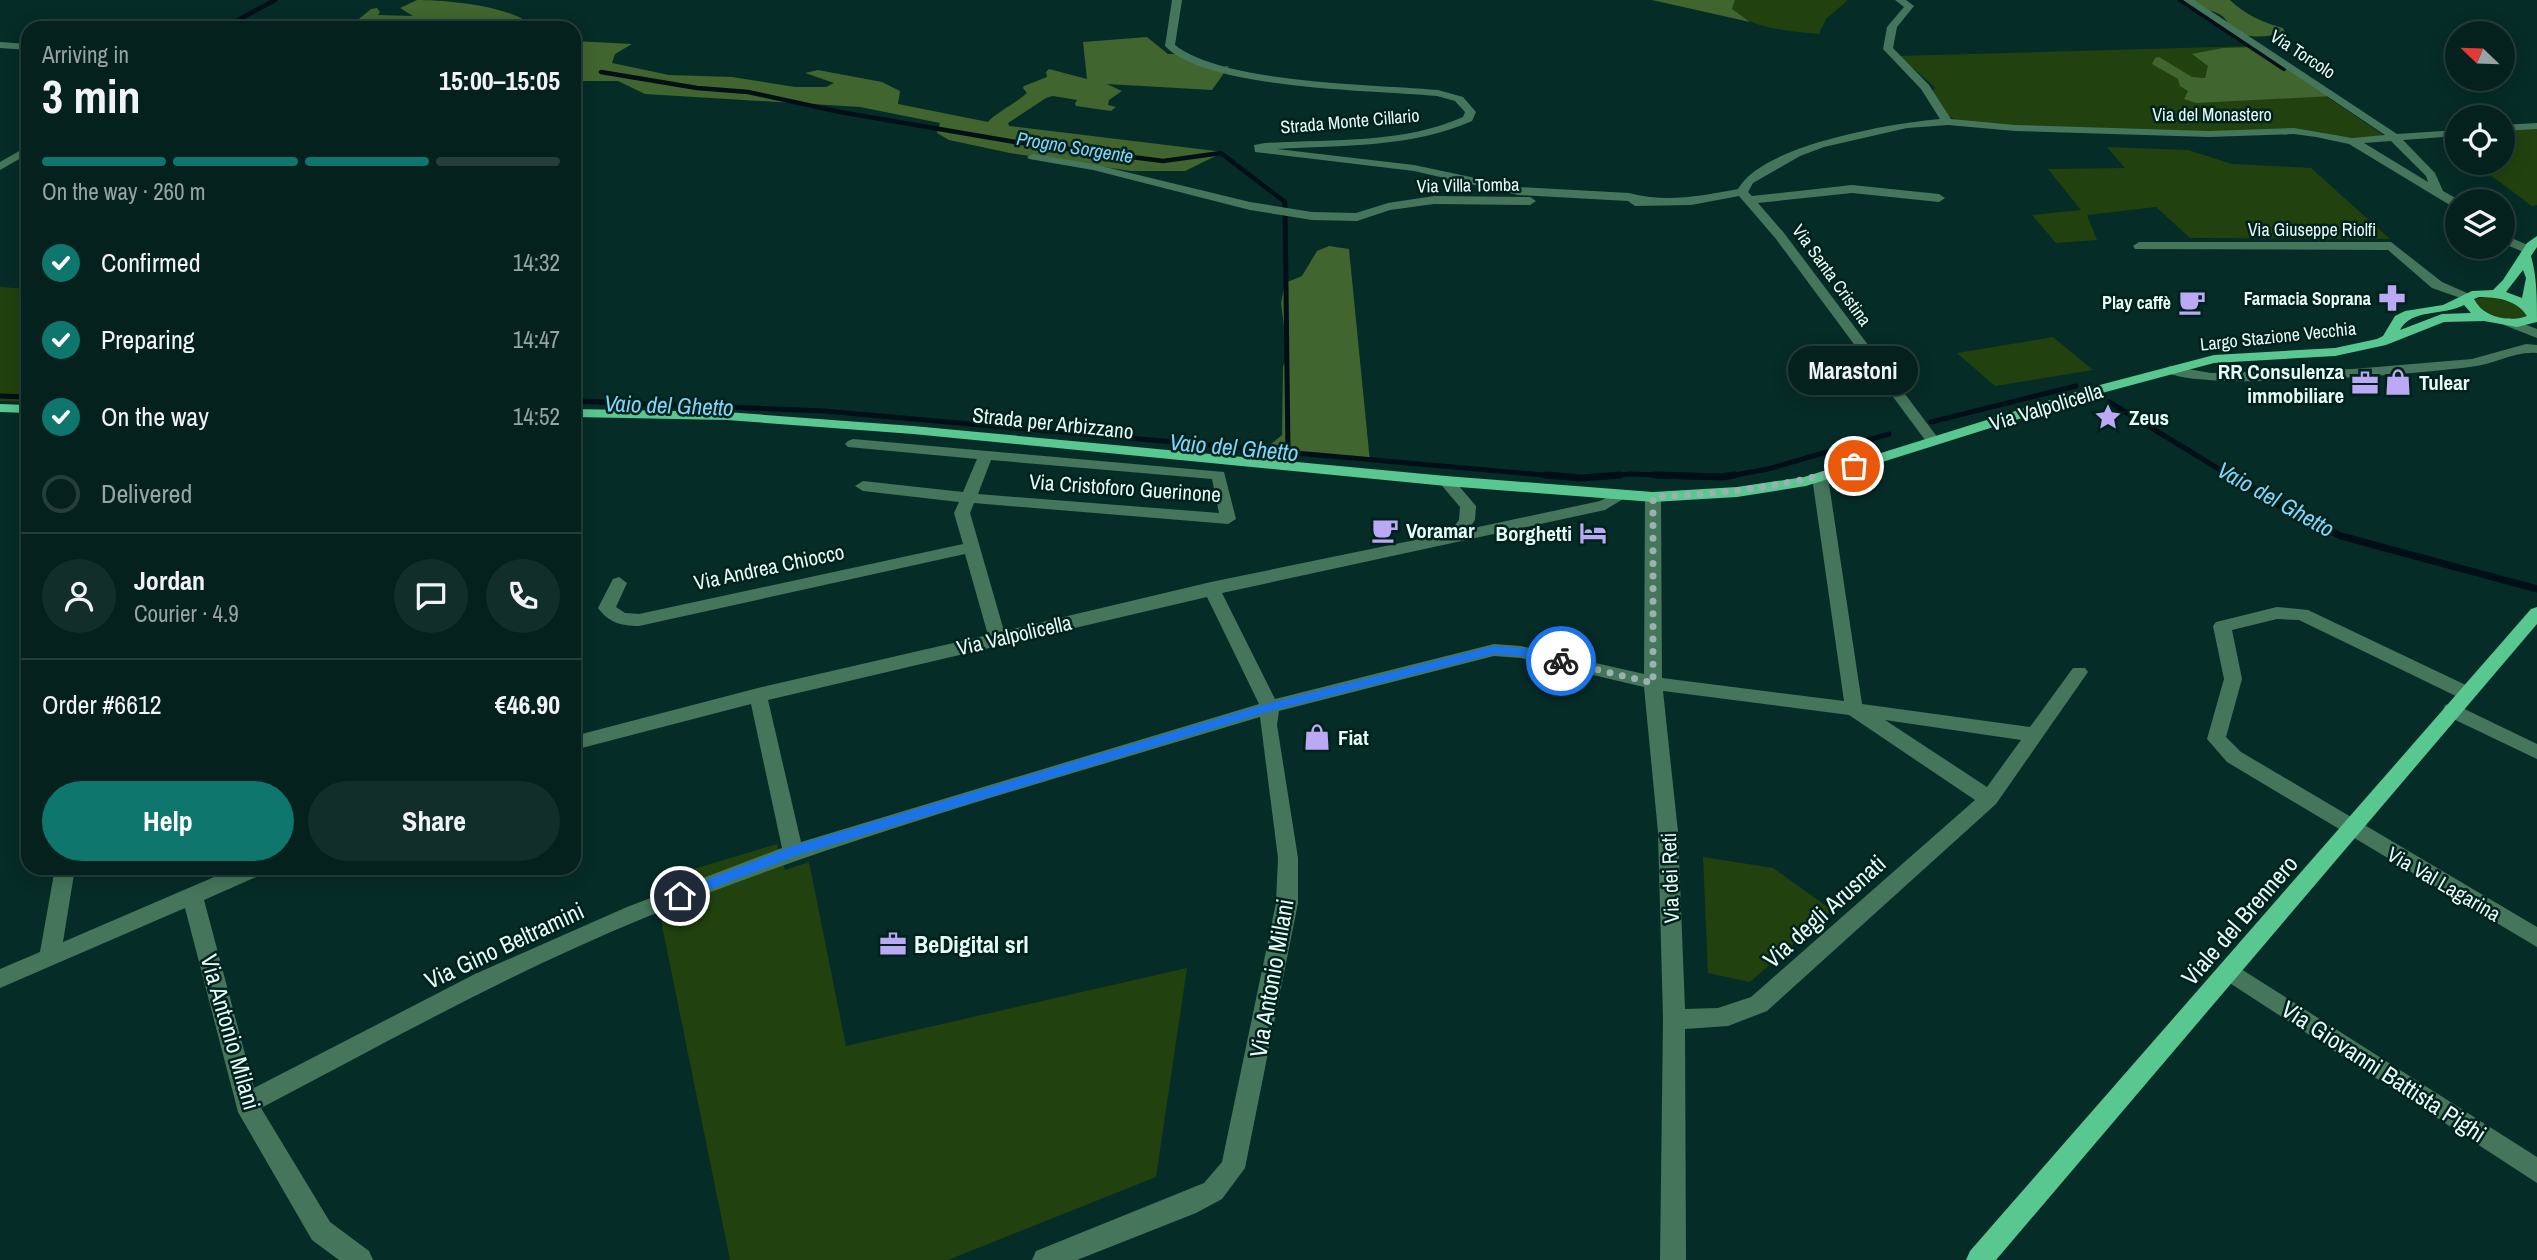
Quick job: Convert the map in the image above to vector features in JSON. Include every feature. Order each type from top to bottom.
[{"type":"main road","points":[[2495,294],[2503,289],[2537,240]]},
{"type":"main road","points":[[2526,253],[2532,278],[2528,293],[2533,323]]},
{"type":"main road","points":[[2389,338],[2399,320],[2410,313],[2455,306],[2479,293],[2495,294],[2516,301],[2533,323]]},
{"type":"main road","name":"Largo Stazione Vecchia","points":[[2468,298],[2472,308],[2488,317],[2509,323]]},
{"type":"main road","name":"Largo Stazione Vecchia","points":[[2170,370],[2214,359],[2335,352],[2363,347],[2442,318],[2488,317]]},
{"type":"main road","name":"Via Valpolicella","points":[[1653,497],[1737,492],[1820,477],[2170,370]]},
{"type":"main road","points":[[0,408],[21,409]]},
{"type":"main road","name":"Strada per Arbizzano","points":[[581,413],[727,416],[1653,497]]},
{"type":"main road","name":"Viale del Brennero","points":[[1979,1260],[2537,612]]},
{"type":"street","name":"Strada Monte Cillario","points":[[1177,0],[1170,47],[1177,55],[1202,65],[1270,78],[1438,93],[1459,99],[1471,111],[1468,119],[1445,129],[1399,137],[1265,146],[1258,147],[1259,150],[1414,168],[1518,191],[1629,197],[1647,202]]},
{"type":"street","points":[[1900,0],[1909,6],[1892,27],[1888,49],[1925,87],[1948,122]]},
{"type":"street","name":"Via Torcolo","points":[[2188,0],[2397,139],[2431,175],[2440,193]]},
{"type":"street","points":[[0,44],[21,46]]},
{"type":"street","name":"Via del Monastero","points":[[1745,193],[1777,165],[1821,144],[1907,125],[1948,122],[2015,128],[2170,133],[2294,131],[2353,141],[2445,197]]},
{"type":"street","points":[[2515,127],[2537,126]]},
{"type":"street","points":[[2353,141],[2445,134]]},
{"type":"street","points":[[0,167],[21,154]]},
{"type":"street","name":"Via Villa Tomba","points":[[1033,156],[1093,167],[1250,205],[1312,216],[1357,217],[1388,207],[1434,201],[1691,201],[1745,193]]},
{"type":"street","name":"Via Santa Cristina","points":[[1745,193],[1853,189],[1939,198]]},
{"type":"street","name":"Via Santa Cristina","points":[[1745,193],[1933,441]]},
{"type":"street","name":"Via Giuseppe Riolfi","points":[[2139,246],[2391,246],[2437,285],[2468,298]]},
{"type":"street","points":[[2515,246],[2526,253]]},
{"type":"street","points":[[2509,323],[2533,323]]},
{"type":"street","name":"Via Valpolicella","points":[[2170,370],[2211,377],[2353,373],[2473,363],[2532,349],[2533,323]]},
{"type":"street","name":"Via Cristoforo Guerinone","points":[[853,444],[1220,475],[1228,519],[996,501],[863,486]]},
{"type":"street","points":[[986,455],[962,513],[998,639]]},
{"type":"street","points":[[1820,477],[1854,709],[1989,799]]},
{"type":"street","points":[[1446,481],[1468,506],[1466,520],[1456,536]]},
{"type":"street","name":"Via Valpolicella","points":[[581,741],[758,695],[1211,588],[1605,505],[1620,496]]},
{"type":"street","name":"Via dei Reti","points":[[1653,497],[1653,683],[1668,832],[1674,1018],[1673,1260]]},
{"type":"street","name":"Via Andrea Chiocco","points":[[619,583],[607,608],[612,616],[620,620],[639,620],[971,547]]},
{"type":"street","name":"Via Antonio Milani","points":[[1045,1260],[1187,1205],[1213,1191],[1233,1168],[1287,903],[1288,858],[1268,725],[1270,707],[1211,588]]},
{"type":"street","name":"Via Val Lagarina","points":[[2466,693],[2302,614],[2277,613],[2221,626],[2233,679],[2216,739],[2234,757],[2537,938]]},
{"type":"street","name":"Via Gino Beltramini","points":[[246,1104],[483,981],[634,913],[793,852],[1270,707],[1494,650],[1521,652],[1653,683]]},
{"type":"street","name":"Via degli Arusnati","points":[[1674,1018],[1700,1021],[1733,1017],[1759,1004],[1989,799],[2079,672]]},
{"type":"street","points":[[1653,683],[2035,735]]},
{"type":"street","points":[[758,695],[793,852]]},
{"type":"street","points":[[2452,709],[2537,752]]},
{"type":"street","points":[[51,956],[64,875]]},
{"type":"street","points":[[0,979],[239,875]]},
{"type":"street","name":"Via Antonio Milani","points":[[192,895],[246,1104],[321,1231],[360,1260]]},
{"type":"street","name":"Via Giovanni Battista Pighi","points":[[2230,971],[2537,1171]]},
{"type":"green space","points":[[417,0],[458,2],[504,11],[526,21],[356,21],[371,9],[377,8],[380,12],[378,15],[413,16],[400,8]]},
{"type":"green space","points":[[1652,0],[1735,0],[1732,9],[1750,22]]},
{"type":"green space","points":[[1735,0],[1848,0],[1826,19],[1819,34],[1773,28],[1751,21],[1732,9]]},
{"type":"green space","points":[[2187,0],[2230,0],[2255,17],[2283,28],[2285,33],[2244,35],[2232,28],[2220,14]]},
{"type":"green space","points":[[1147,37],[1168,54],[1184,54],[1198,65],[1229,66],[1212,90],[1107,84],[1122,91],[1109,100],[1108,105],[1116,107],[1111,111],[1076,106],[1077,100],[1053,96],[1008,123],[1009,126],[1224,152],[1185,171],[1131,171],[1010,153],[949,140],[937,133],[940,123],[860,107],[645,94],[618,81],[581,81],[581,41],[632,44],[615,54],[612,63],[669,75],[732,77],[795,87],[826,87],[834,83],[805,73],[818,70],[882,82],[900,91],[898,104],[988,122],[1027,93],[1024,86],[1047,77],[1046,72],[1049,69],[1087,79],[1083,42]]},
{"type":"green space","points":[[2252,46],[2386,137],[2346,138],[2297,131],[2218,134],[2056,130],[1959,121],[1948,116],[1933,91],[1935,87],[1899,56]]},
{"type":"green space","points":[[2257,47],[2334,96],[2196,103],[2184,99],[2188,91],[2180,86],[2178,79],[2152,64],[2155,58],[2159,57],[2192,77],[2205,78],[2208,66],[2192,54],[2223,48]]},
{"type":"green space","points":[[2515,126],[2537,126],[2537,205],[2532,206],[2515,193],[2515,189],[2509,189],[2490,175],[2515,175]]},
{"type":"green space","points":[[2107,147],[2188,150],[2232,164],[2311,168],[2390,239],[2190,238],[2156,207],[2087,215],[2097,240],[2056,243],[2032,215],[2081,210],[2048,169],[2125,168]]},
{"type":"green space","points":[[1329,246],[1349,249],[1370,462],[1263,451],[1282,435],[1283,366],[1288,358],[1281,303],[1285,283],[1302,276],[1317,251]]},
{"type":"green space","points":[[0,287],[21,288],[21,402],[0,401]]},
{"type":"green space","points":[[2490,296],[2518,304],[2530,316],[2506,319],[2492,315],[2472,300]]},
{"type":"green space","points":[[2053,337],[2093,370],[1995,386],[1957,353]]},
{"type":"green space","points":[[777,844],[785,870],[809,862],[846,1046],[1187,968],[1156,1177],[948,1260],[730,1260],[653,881]]},
{"type":"green space","points":[[1703,857],[1773,868],[1832,910],[1750,982],[1708,973]]},
{"type":"waterway","points":[[236,21],[275,0]]},
{"type":"waterway","points":[[2180,0],[2284,69]]},
{"type":"waterway","name":"Progno Sorgente","points":[[601,72],[697,88],[748,92],[840,112],[1015,142],[1163,161],[1221,153],[1285,202],[1285,207]]},
{"type":"waterway","name":"Progno Sorgente","points":[[1285,207],[1288,452]]},
{"type":"waterway","name":"Vaio del Ghetto","points":[[1931,422],[2076,386]]},
{"type":"waterway","name":"Vaio del Ghetto","points":[[0,396],[21,397]]},
{"type":"waterway","name":"Vaio del Ghetto","points":[[581,401],[824,411],[1288,452]]},
{"type":"waterway","name":"Vaio del Ghetto","points":[[2109,402],[2232,477]]},
{"type":"waterway","name":"Vaio del Ghetto","points":[[1724,477],[1768,469],[1889,434]]},
{"type":"waterway","name":"Vaio del Ghetto","points":[[1288,452],[1566,477]]},
{"type":"waterway","name":"Vaio del Ghetto","points":[[1546,475],[1582,478],[1618,475]]},
{"type":"waterway","name":"Vaio del Ghetto","points":[[1599,477],[1618,475]]},
{"type":"waterway","name":"Vaio del Ghetto","points":[[1618,475],[1661,475]]},
{"type":"waterway","name":"Vaio del Ghetto","points":[[1655,475],[1661,475]]},
{"type":"waterway","name":"Vaio del Ghetto","points":[[1661,475],[1734,475]]},
{"type":"waterway","name":"Vaio del Ghetto","points":[[1661,475],[1709,477]]},
{"type":"waterway","name":"Vaio del Ghetto","points":[[2229,475],[2289,511],[2341,536],[2537,589]]},
{"type":"way so far","points":[[1561,661],[1653,683],[1653,497],[1737,492],[1806,481],[1854,466]]},
{"type":"place","name":"Farmacia Soprana","points":[[2392,298]]},
{"type":"place","name":"Play caffè","points":[[2192,302]]},
{"type":"place","name":"Tulear","points":[[2398,382]]},
{"type":"place","name":"RR Consulenza immobiliare","points":[[2365,383]]},
{"type":"place","name":"Zeus","points":[[2108,417]]},
{"type":"place","name":"Marastoni","points":[[1854,466]]},
{"type":"place","name":"Voramar","points":[[1385,530]]},
{"type":"place","name":"Borghetti","points":[[1593,533]]},
{"type":"place","name":"Fiat","points":[[1317,737]]},
{"type":"place","name":"BeDigital srl","points":[[893,944]]},
{"type":"route","points":[[680,896],[793,852],[1270,707],[1494,650],[1521,652],[1561,661]]}]
